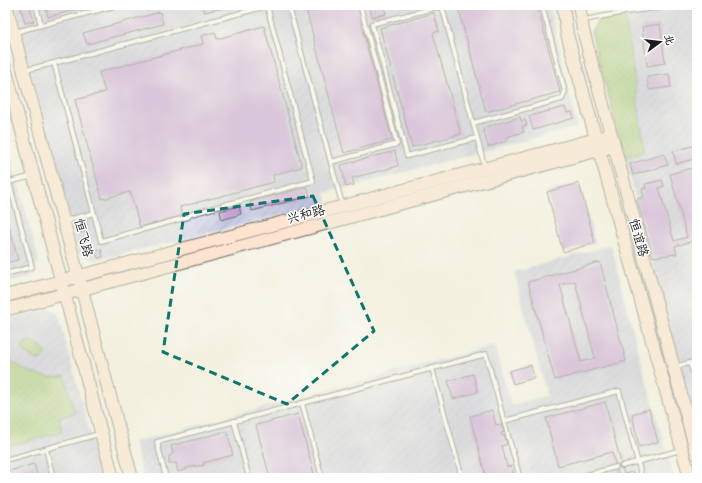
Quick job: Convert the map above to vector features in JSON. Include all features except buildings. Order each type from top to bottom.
[{"type":"main road","name":"恒飞路","points":[[6,5],[132,478]]},
{"type":"main road","name":"恒谊路","points":[[563,5],[567,34],[690,478]]},
{"type":"main road","name":"恒谊路","points":[[579,5],[581,20],[697,454]]},
{"type":"main road","points":[[5,67],[113,478]]},
{"type":"main road","name":"兴和路","points":[[5,310],[613,141]]},
{"type":"main road","name":"兴和路","points":[[5,296],[485,169],[597,145]]},
{"type":"lane","points":[[36,5],[41,25]]},
{"type":"lane","points":[[13,32],[118,5]]},
{"type":"lane","points":[[295,5],[289,7],[343,207]]},
{"type":"lane","points":[[331,162],[398,144],[360,5]]},
{"type":"lane","points":[[477,138],[407,156],[372,24],[443,5],[485,169]]},
{"type":"lane","points":[[473,123],[562,100],[565,92],[542,5]]},
{"type":"lane","points":[[581,20],[678,5]]},
{"type":"lane","points":[[23,71],[267,6],[313,181],[191,214],[188,217],[101,241],[54,63]]},
{"type":"lane","points":[[5,166],[7,182],[32,267],[5,274]]},
{"type":"lane","points":[[7,182],[33,176]]},
{"type":"lane","points":[[64,221],[94,213]]},
{"type":"lane","points":[[166,478],[157,442],[486,354],[520,478]]},
{"type":"lane","points":[[674,368],[697,361]]},
{"type":"lane","points":[[690,363],[697,387]]},
{"type":"lane","points":[[432,368],[462,478]]},
{"type":"lane","points":[[504,422],[618,391],[642,478]]},
{"type":"lane","points":[[302,403],[322,478]]},
{"type":"lane","points":[[234,421],[249,478]]},
{"type":"lane","points":[[5,460],[102,434]]},
{"type":"lane","points":[[46,449],[54,478]]},
{"type":"lane","points":[[622,466],[682,450]]},
{"type":"lane","points":[[576,478],[616,467]]},
{"type":"highlighted area","points":[[313,196],[374,331],[287,404],[163,352],[184,214]]},
{"type":"shaded area","points":[[13,5],[549,5],[577,127],[325,193],[328,204],[97,260],[79,254]]},
{"type":"shaded area","points":[[623,5],[697,5],[697,432],[625,157],[645,151]]},
{"type":"shaded area","points":[[5,138],[39,260],[32,276],[5,283]]},
{"type":"shaded area","points":[[611,245],[643,369],[674,478],[143,478],[134,442],[495,345],[511,405],[547,396],[514,272]]},
{"type":"shaded area","points":[[50,308],[58,313],[102,478],[5,478],[5,319]]},
{"type":"green space","points":[[625,17],[645,151],[625,157],[591,32],[598,20]]},
{"type":"green space","points":[[29,341],[40,345],[45,351],[44,358],[36,360],[24,352],[22,345]]},
{"type":"green space","points":[[5,355],[25,370],[41,376],[65,376],[75,413],[59,418],[62,432],[5,447]]}]
